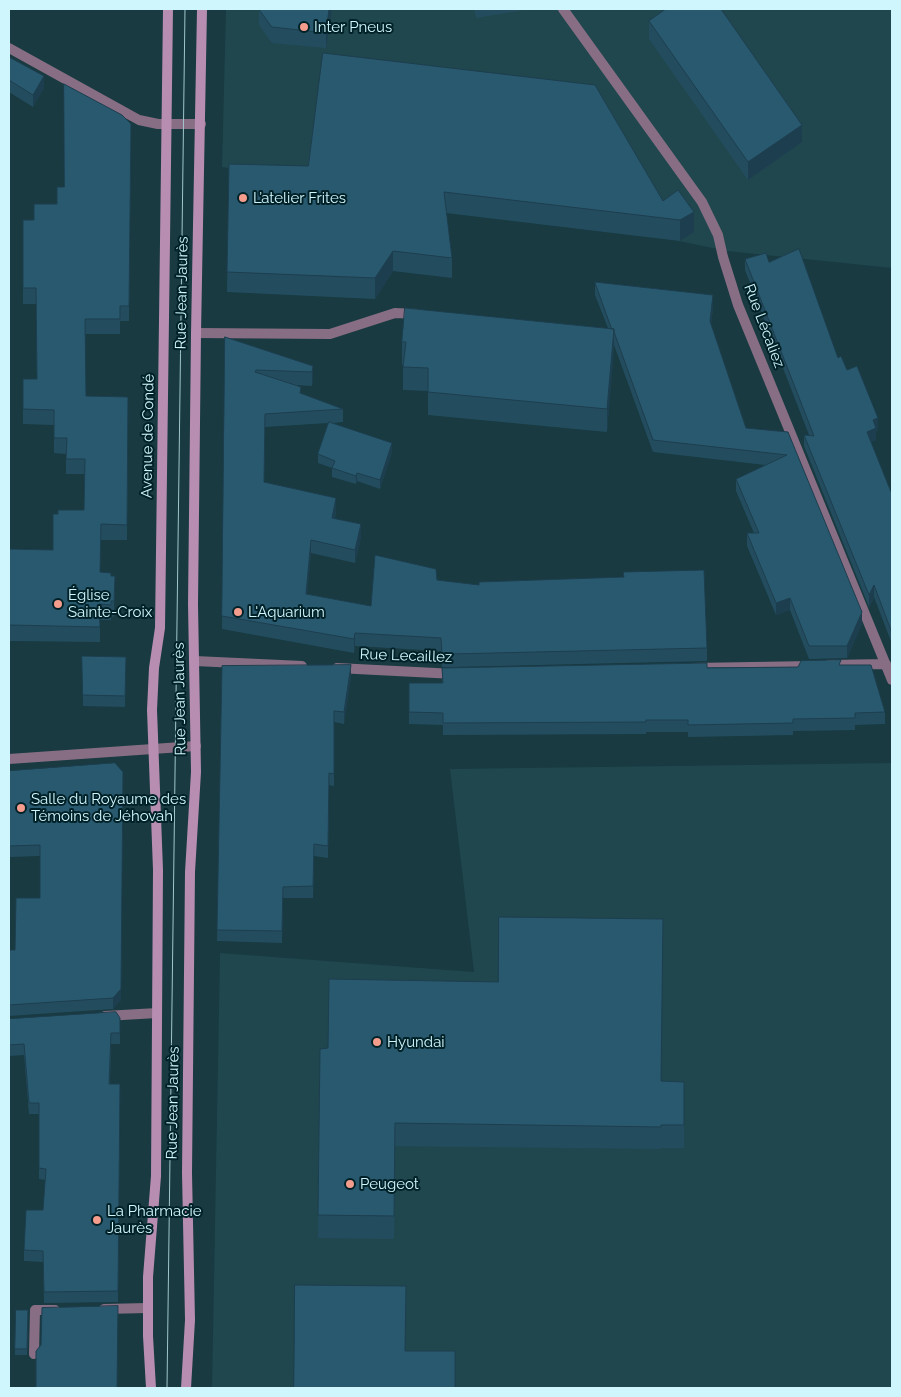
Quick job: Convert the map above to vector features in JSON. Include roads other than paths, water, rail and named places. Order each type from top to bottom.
[{"type":"main road","name":"Avenue de Condé","points":[[153,748],[153,691],[160,628],[168,9]]},
{"type":"main road","name":"Rue Jean Jaurès","points":[[186,1388],[190,1312],[187,1173],[190,872],[196,746],[194,604],[196,333],[202,9]]},
{"type":"main road","name":"Rue Jean Jaurès","points":[[152,1388],[148,1308],[150,1250],[156,1176],[158,860],[153,748]]},
{"type":"street","name":"Rue Lécaliez","points":[[563,9],[702,202],[714,224],[738,305],[892,680]]},
{"type":"street","points":[[9,48],[126,114],[150,123],[167,125],[201,124]]},
{"type":"street","points":[[196,333],[330,334],[395,313],[423,314]]},
{"type":"street","points":[[195,661],[310,667]]},
{"type":"street","points":[[688,668],[886,664]]},
{"type":"street","name":"Rue Lecaillez","points":[[330,668],[461,674]]},
{"type":"street","points":[[9,759],[196,746]]},
{"type":"street","points":[[93,1017],[157,1012]]},
{"type":"street","points":[[92,1309],[148,1308]]},
{"type":"street","points":[[34,1354],[35,1310],[63,1310]]},
{"type":"tram line","points":[[167,1388],[185,9]]},
{"type":"place","name":"Inter Pneus","points":[[304,27]]},
{"type":"place","name":"L’atelier Frites","points":[[243,198]]},
{"type":"place","name":"Église Sainte-Croix","points":[[58,604]]},
{"type":"place","name":"L'Aquarium","points":[[238,612]]},
{"type":"place","name":"Salle du Royaume des Témoins de Jéhovah","points":[[21,808]]},
{"type":"place","name":"Hyundai","points":[[377,1042]]},
{"type":"place","name":"Peugeot","points":[[350,1184]]},
{"type":"place","name":"La Pharmacie Jaurès","points":[[97,1220]]}]
